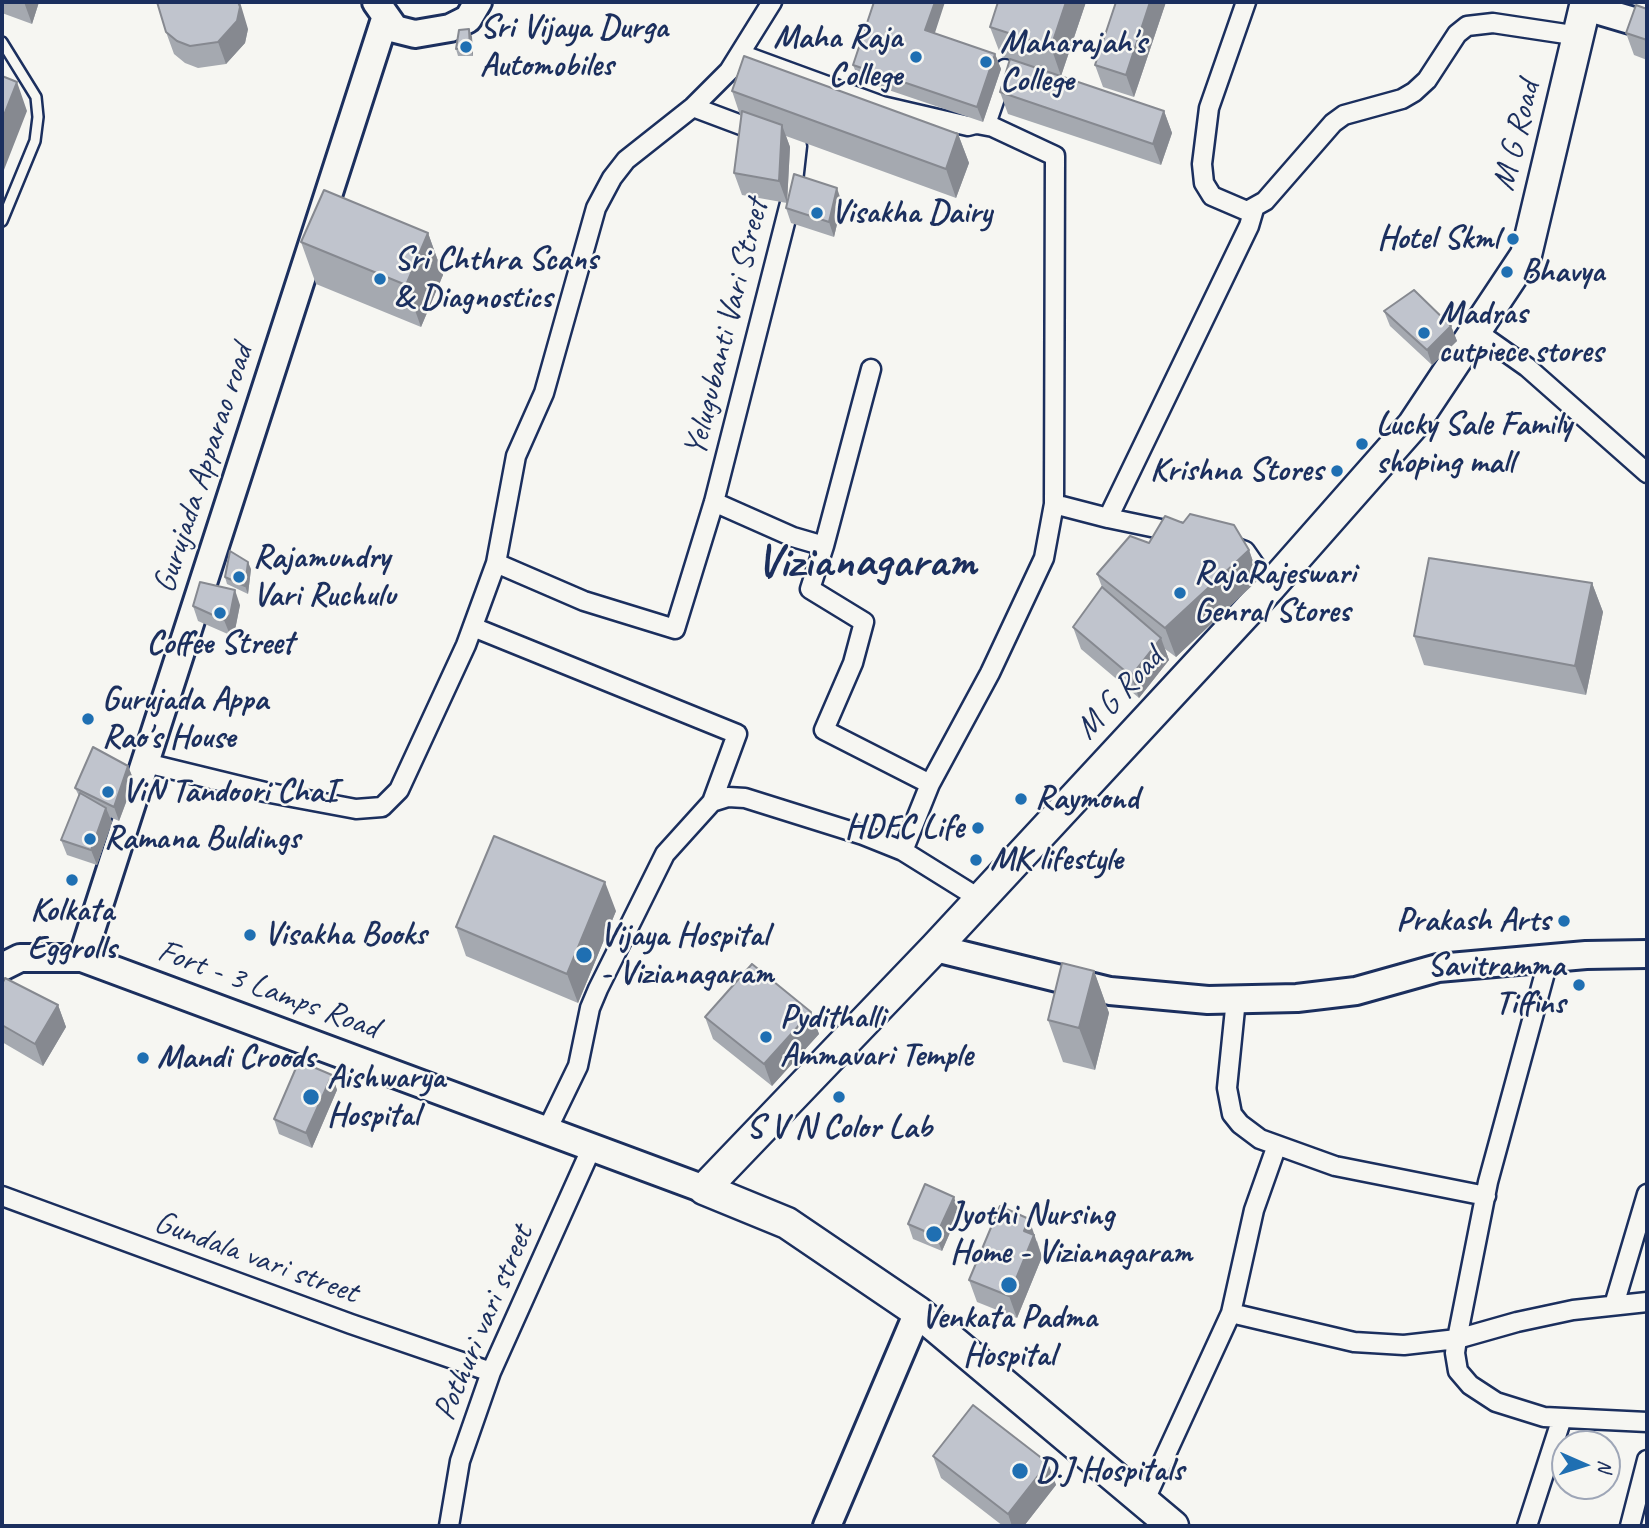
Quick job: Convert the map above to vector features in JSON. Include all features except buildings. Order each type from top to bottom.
[{"type":"main road","name":"M G Road","points":[[704,1189],[935,948],[1270,587],[1413,425],[1526,256],[1586,4]]},
{"type":"main road","points":[[704,1189],[787,1223],[918,1312],[1173,1526]]},
{"type":"street","points":[[381,10],[395,29],[415,34],[432,33],[468,19],[478,2]]},
{"type":"street","points":[[146,763],[304,800],[365,810],[383,807],[399,790],[472,627],[496,563],[516,456],[544,393],[596,208],[612,178],[626,160],[693,107],[729,71],[772,2]]},
{"type":"street","points":[[1246,2],[1209,108],[1202,164],[1204,183],[1212,196],[1235,208],[1254,209]]},
{"type":"street","points":[[1586,4],[1647,25]]},
{"type":"street","name":"Gurujada Apparao road","points":[[82,958],[146,763],[381,10]]},
{"type":"street","points":[[1108,518],[1249,226],[1254,209],[1265,201],[1333,123],[1343,115],[1402,99],[1414,92],[1427,80],[1457,34],[1467,26],[1493,23],[1579,36]]},
{"type":"street","points":[[740,54],[882,106],[958,125],[993,127],[1055,156],[1054,504],[1044,558],[990,673],[930,784],[903,851]]},
{"type":"street","points":[[977,124],[987,121],[1005,69]]},
{"type":"street","name":"Yelugubanti Vari Street","points":[[496,563],[584,601],[675,629],[714,502],[791,199],[797,146],[693,107]]},
{"type":"street","points":[[1476,331],[1527,367],[1647,473]]},
{"type":"street","points":[[871,369],[810,589],[864,622],[853,663],[824,730],[930,784]]},
{"type":"street","points":[[714,502],[793,537],[824,546]]},
{"type":"street","points":[[1054,504],[1195,536]]},
{"type":"street","points":[[1220,543],[1245,551],[1270,587]]},
{"type":"street","points":[[472,627],[737,734],[712,802],[664,854],[594,999],[578,1066],[547,1130]]},
{"type":"street","points":[[712,802],[728,797],[745,797],[903,851],[980,899]]},
{"type":"street","points":[[935,948],[1110,991],[1208,1000],[1297,998],[1356,991],[1438,968],[1549,958],[1647,954]]},
{"type":"street","name":"Fort - 3 Lamps Road","points":[[2,967],[20,958],[82,958],[704,1189]]},
{"type":"street","points":[[1549,958],[1486,1196],[1457,1339],[1455,1353],[1458,1371],[1470,1385],[1496,1402],[1544,1417],[1647,1422]]},
{"type":"street","points":[[1236,999],[1227,1088],[1232,1114],[1260,1139],[1335,1166],[1486,1196]]},
{"type":"street","points":[[1144,1502],[1231,1312],[1254,1210],[1277,1145]]},
{"type":"street","name":"Pothuri vari street","points":[[449,1526],[460,1461],[491,1372],[592,1147]]},
{"type":"street","points":[[1614,1305],[1647,1194]]},
{"type":"street","name":"Gundala vari street","points":[[2,1196],[351,1324],[491,1372]]},
{"type":"street","points":[[1231,1312],[1354,1342],[1404,1345],[1457,1339],[1517,1322],[1647,1302]]},
{"type":"street","points":[[827,1526],[918,1312]]},
{"type":"street","points":[[1527,1526],[1562,1418]]},
{"type":"street","points":[[1630,1526],[1647,1460]]},
{"type":"lane","points":[[2,42],[36,97],[38,117],[35,141],[2,221]]},
{"type":"place","name":"Sri Vijaya Durga Automobiles","points":[[466,47]]},
{"type":"place","name":"Maha Raja College","points":[[916,57]]},
{"type":"place","name":"Maharajah's College","points":[[986,62]]},
{"type":"place","name":"Visakha Dairy","points":[[817,213]]},
{"type":"place","name":"Hotel Skml","points":[[1513,239]]},
{"type":"place","name":"Bhavya","points":[[1507,272]]},
{"type":"place","name":"Sri Chthra Scans & Diagnostics","points":[[380,279]]},
{"type":"place","name":"Madras cutpiece stores","points":[[1424,333]]},
{"type":"place","name":"Lucky Sale Family shoping mall","points":[[1362,444]]},
{"type":"place","name":"Krishna Stores","points":[[1337,471]]},
{"type":"place","name":"Rajamundry Vari Ruchulu","points":[[239,577]]},
{"type":"place","name":"RajaRajeswari Genral Stores","points":[[1180,593]]},
{"type":"place","name":"Coffee Street","points":[[220,613]]},
{"type":"place","name":"Gurujada Appa Rao's House","points":[[88,719]]},
{"type":"place","name":"ViN Tandoori ChaI","points":[[108,792]]},
{"type":"place","name":"Raymond","points":[[1021,799]]},
{"type":"place","name":"HDFC Life","points":[[978,828]]},
{"type":"place","name":"Ramana Buldings","points":[[90,839]]},
{"type":"place","name":"MK lifestyle","points":[[976,860]]},
{"type":"place","name":"Kolkata Eggrolls","points":[[72,880]]},
{"type":"place","name":"Prakash Arts","points":[[1564,921]]},
{"type":"place","name":"Visakha Books","points":[[250,935]]},
{"type":"place","name":"Vijaya Hospital - Vizianagaram","points":[[584,955]]},
{"type":"place","name":"Savitramma Tiffins","points":[[1579,985]]},
{"type":"place","name":"Pydithalli Ammavari Temple","points":[[766,1037]]},
{"type":"place","name":"Mandi Croods","points":[[143,1058]]},
{"type":"place","name":"Aishwarya Hospital","points":[[311,1097]]},
{"type":"place","name":"S V N Color Lab","points":[[839,1097]]},
{"type":"place","name":"Jyothi Nursing Home - Vizianagaram","points":[[934,1234]]},
{"type":"place","name":"Venkata Padma Hospital","points":[[1009,1285]]},
{"type":"place","name":"D.J Hospitals","points":[[1020,1471]]},
{"type":"district","name":"Vizianagaram","points":[[866,564]]}]
